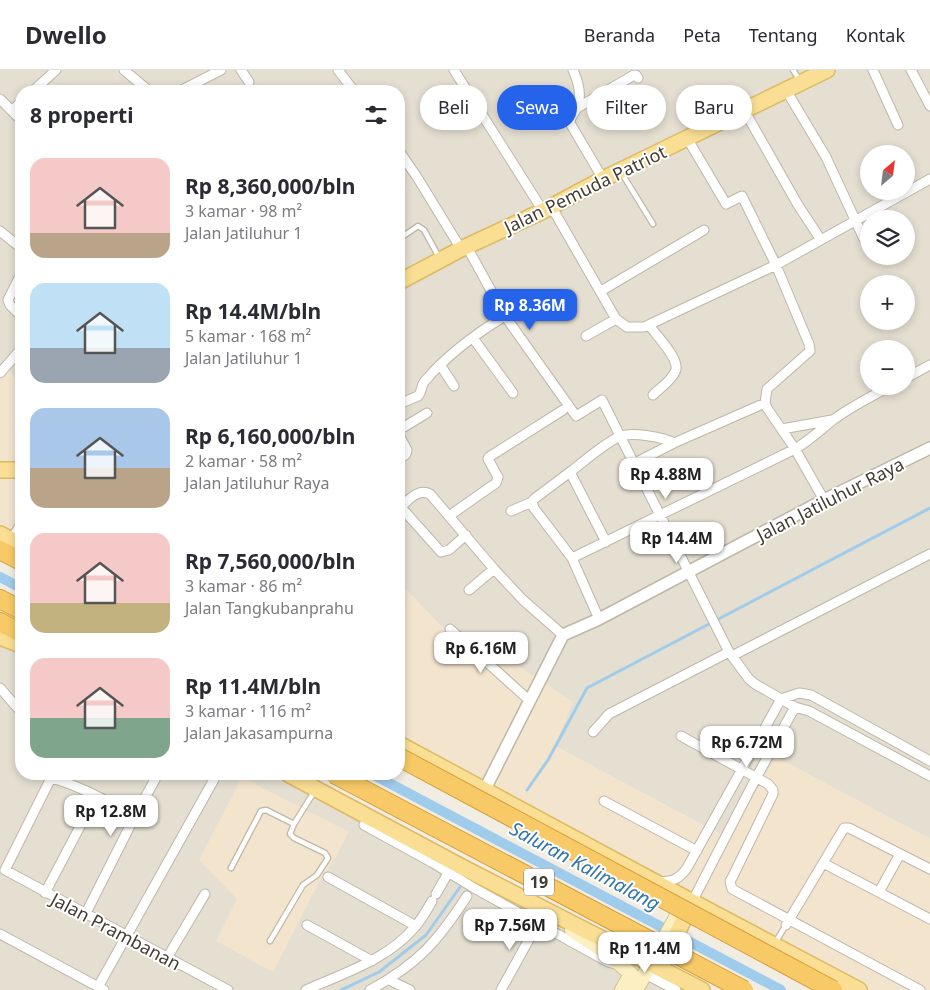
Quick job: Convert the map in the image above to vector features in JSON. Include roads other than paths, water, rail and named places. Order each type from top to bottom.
[{"type":"highway","points":[[0,599],[15,607]]},
{"type":"highway","points":[[0,622],[15,630]]},
{"type":"highway","name":"19","points":[[405,760],[833,990]]},
{"type":"highway","name":"19","points":[[345,780],[744,990]]},
{"type":"main road","name":"Jalan Pemuda Patriot","points":[[752,106],[786,90],[797,76],[826,70]]},
{"type":"main road","name":"Jalan Pemuda Patriot","points":[[405,279],[441,259],[547,209],[603,179],[703,130]]},
{"type":"main road","points":[[0,470],[15,470]]},
{"type":"main road","points":[[0,637],[15,642]]},
{"type":"main road","points":[[405,747],[859,990]]},
{"type":"main road","points":[[297,780],[314,792],[452,868],[531,902],[653,968],[702,990]]},
{"type":"main road","points":[[636,990],[665,956],[666,945],[689,900]]},
{"type":"main road","points":[[531,902],[546,922],[606,952],[631,974],[622,990]]},
{"type":"street","points":[[40,85],[56,70]]},
{"type":"street","points":[[124,70],[141,85]]},
{"type":"street","points":[[192,85],[221,70]]},
{"type":"street","points":[[241,70],[249,82]]},
{"type":"street","points":[[338,70],[349,85]]},
{"type":"street","points":[[454,70],[601,291],[616,319],[627,327],[644,327],[649,325],[776,265],[930,179]]},
{"type":"street","points":[[573,70],[577,85]]},
{"type":"street","points":[[873,70],[898,125]]},
{"type":"street","points":[[911,70],[930,106]]},
{"type":"street","points":[[577,108],[634,75],[638,78]]},
{"type":"street","points":[[577,86],[579,94],[577,108]]},
{"type":"street","points":[[786,90],[826,157],[860,232]]},
{"type":"street","points":[[0,99],[15,114]]},
{"type":"street","points":[[12,111],[15,108]]},
{"type":"street","points":[[752,124],[798,205],[821,240]]},
{"type":"street","points":[[574,130],[603,179]]},
{"type":"street","points":[[687,138],[726,204],[742,196],[776,265],[809,344],[810,351],[770,385],[766,393],[765,403],[795,449],[824,500]]},
{"type":"street","points":[[405,159],[464,248],[505,316],[576,416],[602,400],[730,654],[749,679],[795,707],[818,716],[930,776]]},
{"type":"street","points":[[601,291],[704,230]]},
{"type":"street","points":[[0,231],[15,243]]},
{"type":"street","points":[[15,286],[8,300],[15,310]]},
{"type":"street","points":[[405,401],[418,396],[423,384],[441,366],[474,338],[505,316]]},
{"type":"street","points":[[586,336],[616,319]]},
{"type":"street","points":[[649,325],[674,357],[677,367],[675,373],[653,395]]},
{"type":"street","points":[[474,338],[513,393]]},
{"type":"street","points":[[0,373],[15,356]]},
{"type":"street","points":[[915,373],[930,365]]},
{"type":"street","points":[[441,366],[454,386]]},
{"type":"street","points":[[572,558],[795,449],[815,437],[833,420],[874,395]]},
{"type":"street","points":[[635,463],[674,443],[765,403]]},
{"type":"street","points":[[449,516],[496,483],[498,477],[488,459],[489,457],[563,410]]},
{"type":"street","points":[[405,426],[427,413]]},
{"type":"street","points":[[782,429],[833,420]]},
{"type":"street","points":[[511,511],[532,502],[594,453],[621,436],[640,435],[660,438],[674,443]]},
{"type":"street","name":"Jalan Jatiluhur Raya","points":[[563,635],[599,620],[824,500],[930,448]]},
{"type":"street","points":[[570,472],[606,542]]},
{"type":"street","points":[[405,502],[416,494],[425,492],[430,494],[494,570],[534,610],[563,635],[485,789]]},
{"type":"street","points":[[532,502],[534,508],[572,558],[599,620]]},
{"type":"street","points":[[405,512],[440,552],[449,550],[466,535]]},
{"type":"street","points":[[593,732],[609,714],[930,554]]},
{"type":"street","points":[[469,590],[494,570]]},
{"type":"street","points":[[450,629],[530,701]]},
{"type":"street","points":[[0,688],[15,705]]},
{"type":"street","points":[[655,882],[672,882],[679,878],[697,851],[781,699],[794,694],[805,693],[823,701],[927,759],[917,769]]},
{"type":"street","points":[[689,900],[795,707]]},
{"type":"street","points":[[681,736],[768,784],[773,790],[773,794],[732,878],[731,886],[736,891],[787,922],[920,990]]},
{"type":"street","name":"Jalan Prambanan","points":[[50,780],[5,870],[228,990]]},
{"type":"street","points":[[60,780],[135,816]]},
{"type":"street","points":[[86,913],[155,780]]},
{"type":"street","points":[[0,934],[101,988],[126,936],[214,780]]},
{"type":"street","points":[[45,893],[96,796]]},
{"type":"street","points":[[604,801],[697,851]]},
{"type":"street","points":[[364,826],[452,868],[474,888],[546,922],[501,990]]},
{"type":"street","points":[[787,922],[844,828],[849,828],[930,870]]},
{"type":"street","points":[[879,892],[900,854]]},
{"type":"street","points":[[823,863],[930,919]]},
{"type":"street","points":[[306,990],[372,961],[393,947],[416,926],[452,868]]},
{"type":"street","points":[[328,877],[416,926]]},
{"type":"street","points":[[167,958],[205,894]]},
{"type":"street","points":[[370,990],[389,980],[432,945],[467,896]]},
{"type":"street","points":[[307,925],[372,961]]},
{"type":"street","points":[[653,968],[676,990]]},
{"type":"street","points":[[389,980],[410,990]]},
{"type":"lane","points":[[621,171],[653,224]]},
{"type":"lane","points":[[405,235],[418,226],[424,230],[441,259]]},
{"type":"lane","points":[[8,542],[15,530]]},
{"type":"lane","points":[[270,941],[303,885],[317,875],[328,858],[325,853],[292,836],[290,832],[314,792]]},
{"type":"lane","points":[[231,868],[262,811],[266,810],[294,824]]},
{"type":"lane","points":[[774,946],[787,922]]},
{"type":"waterway","points":[[527,790],[548,760],[587,688],[930,508]]},
{"type":"waterway","name":"Saluran Kalimalang","points":[[0,577],[15,585]]},
{"type":"waterway","name":"Saluran Kalimalang","points":[[383,780],[781,990]]},
{"type":"waterway","points":[[341,990],[379,972],[426,935],[460,887]]}]
